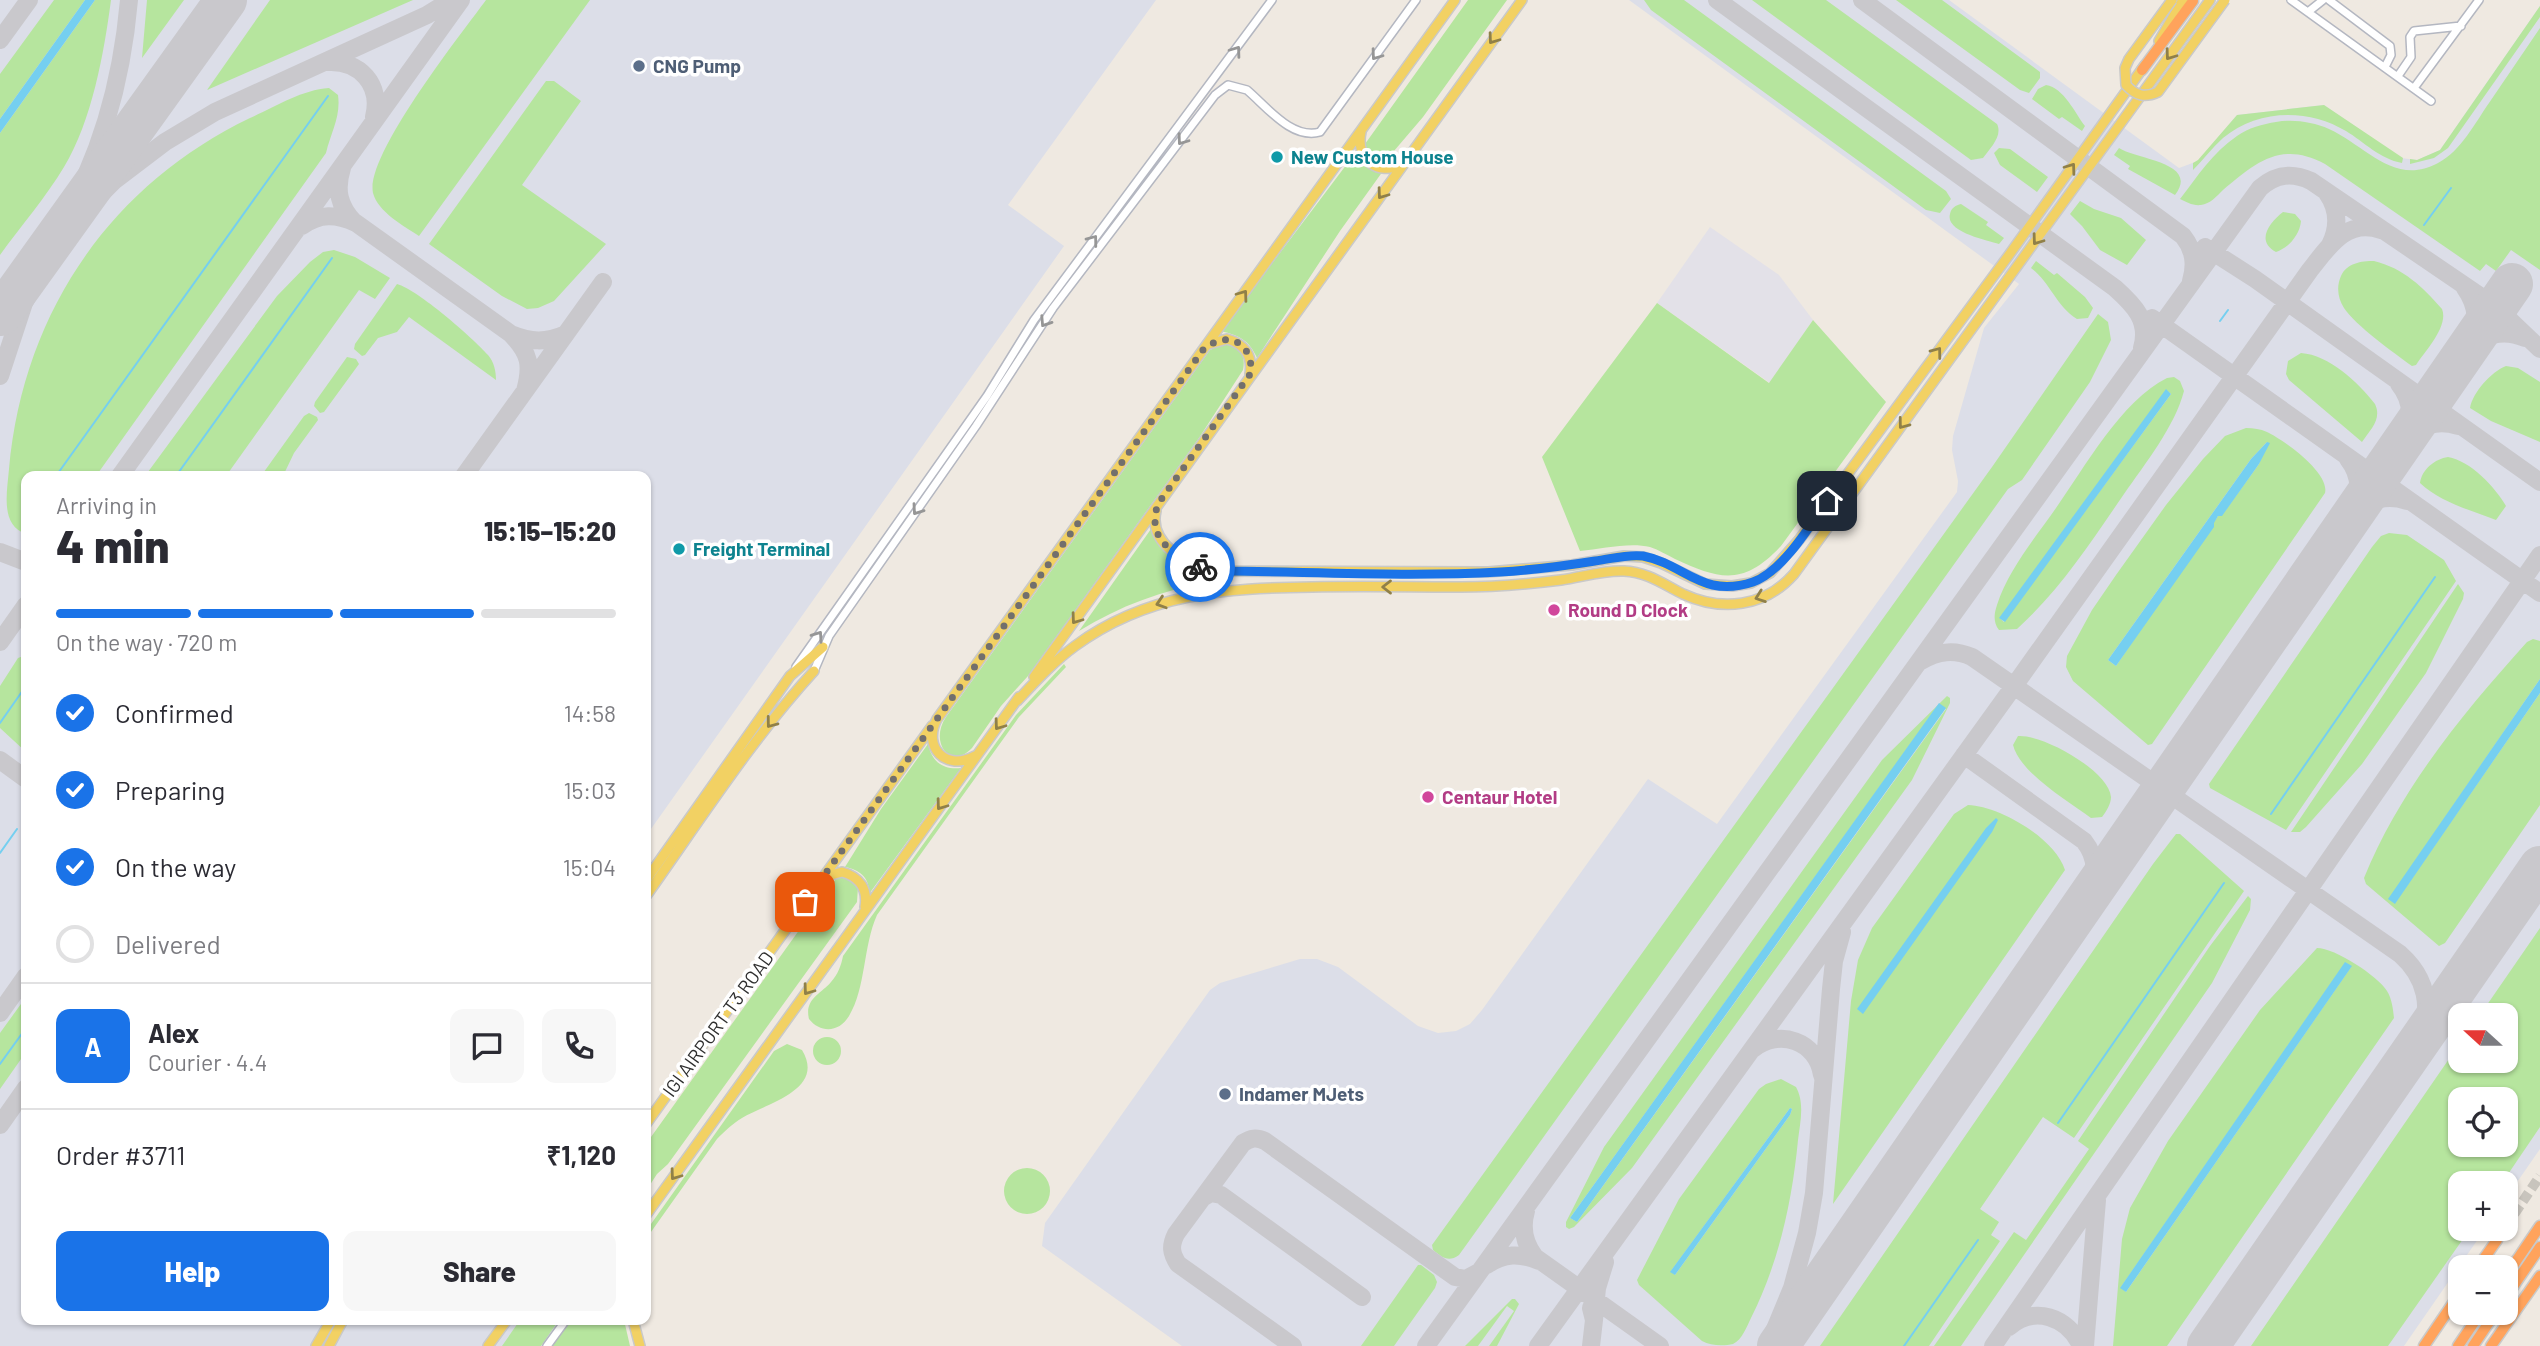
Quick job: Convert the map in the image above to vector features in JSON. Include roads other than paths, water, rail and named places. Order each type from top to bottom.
[{"type":"highway","points":[[2142,70],[2188,1]]},
{"type":"highway","points":[[2518,1258],[2540,1226]]},
{"type":"highway","points":[[2518,1279],[2540,1247]]},
{"type":"highway","points":[[2491,1346],[2540,1276]]},
{"type":"highway","points":[[2424,1346],[2448,1311]]},
{"type":"highway","points":[[2458,1346],[2472,1325]]},
{"type":"highway","points":[[2473,1346],[2487,1325]]},
{"type":"main road","points":[[1203,350],[1455,0]]},
{"type":"main road","points":[[651,1208],[1522,0]]},
{"type":"main road","points":[[2172,0],[2125,68],[2126,85],[2138,95],[2150,96],[2158,92],[2225,0]]},
{"type":"main road","points":[[1017,701],[1054,663],[1099,631],[1123,617],[1199,593],[1253,587],[1490,586],[1554,581],[1621,571],[1640,573],[1684,594],[1714,603],[1739,604],[1761,599],[1774,592],[1794,574],[2210,0]]},
{"type":"main road","points":[[1158,504],[1154,526],[1160,539],[1172,551],[1198,566],[1214,571],[1488,572],[1643,556],[1704,584],[1732,586],[1761,579],[1770,573],[1799,540],[2142,70]]},
{"type":"main road","points":[[1364,126],[1359,142],[1360,151],[1369,163],[1387,170],[1395,168],[1408,158]]},
{"type":"main road","points":[[1203,350],[1218,340],[1236,342],[1244,347],[1251,364],[1247,382]]},
{"type":"main road","name":"IGI AIRPORT T3 ROAD","points":[[651,1117],[1203,350]]},
{"type":"main road","points":[[651,873],[790,676],[823,647]]},
{"type":"main road","points":[[651,888],[740,763],[814,671]]},
{"type":"main road","points":[[937,719],[933,726],[932,743],[942,757],[950,761],[967,761],[981,750]]},
{"type":"main road","points":[[818,883],[833,873],[851,875],[864,888],[866,906],[862,915]]},
{"type":"main road","points":[[316,1346],[328,1325]]},
{"type":"main road","points":[[329,1346],[340,1325]]},
{"type":"main road","points":[[488,1346],[503,1325]]},
{"type":"main road","points":[[634,1325],[639,1346]]},
{"type":"street","points":[[790,676],[987,396],[1034,320],[1272,0]]},
{"type":"street","points":[[814,671],[823,647],[1054,308],[1215,95],[1228,85],[1239,87],[1247,90],[1299,133],[1311,135],[1320,132],[1416,0]]},
{"type":"street","points":[[2291,0],[2305,6],[2431,101]]},
{"type":"street","points":[[2305,6],[2323,0]]},
{"type":"street","points":[[2329,0],[2390,46],[2392,55],[2385,67]]},
{"type":"street","points":[[2414,88],[2479,0]]},
{"type":"street","points":[[2398,76],[2411,57],[2410,37],[2414,31],[2461,26]]},
{"type":"street","points":[[547,1346],[562,1325]]},
{"type":"water","points":[[85,0],[95,0],[0,133],[0,119]]},
{"type":"water","points":[[2166,389],[2171,394],[2005,622],[1999,618]]},
{"type":"water","points":[[2267,442],[2270,443],[2259,464],[2222,516],[2218,516],[2214,527],[2116,666],[2108,660],[2251,459]]},
{"type":"water","points":[[2540,679],[2540,693],[2395,904],[2388,899]]},
{"type":"water","points":[[1939,703],[1946,708],[1577,1222],[1570,1218]]},
{"type":"water","points":[[1996,818],[1998,820],[1992,832],[1863,1014],[1857,1009],[1986,828]]},
{"type":"water","points":[[2345,962],[2352,966],[2126,1292],[2120,1288]]},
{"type":"water","points":[[1790,1108],[1790,1115],[1675,1275],[1670,1272]]},
{"type":"waterway","points":[[60,471],[328,96]]},
{"type":"waterway","points":[[2424,225],[2451,188]]},
{"type":"waterway","points":[[180,471],[332,258]]},
{"type":"waterway","points":[[2220,321],[2228,310]]},
{"type":"waterway","points":[[2271,814],[2435,577]]},
{"type":"waterway","points":[[0,723],[21,693]]},
{"type":"waterway","points":[[0,853],[17,829]]},
{"type":"waterway","points":[[2058,1123],[2224,883]]},
{"type":"waterway","points":[[0,1064],[21,1035]]},
{"type":"waterway","points":[[1904,1346],[1978,1240]]},
{"type":"tunnel","points":[[2518,1208],[2540,1176]]},
{"type":"place","name":"CNG Pump","points":[[639,66]]},
{"type":"place","name":"New Custom House","points":[[1277,157]]},
{"type":"place","name":"Freight Terminal","points":[[679,549]]},
{"type":"place","name":"Round D Clock","points":[[1554,610]]},
{"type":"place","name":"Centaur Hotel","points":[[1428,797]]},
{"type":"place","name":"Indamer MJets","points":[[1225,1094]]}]
